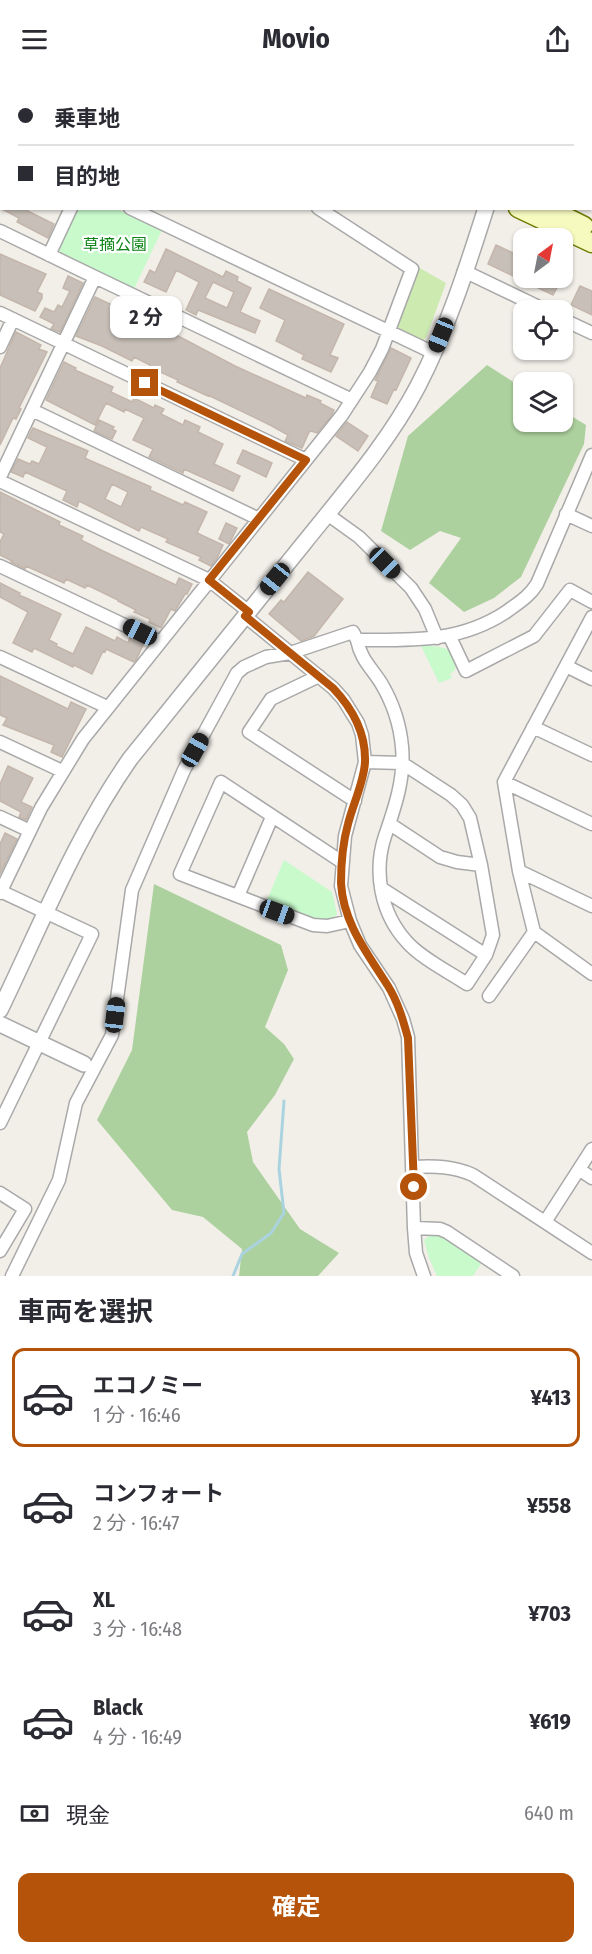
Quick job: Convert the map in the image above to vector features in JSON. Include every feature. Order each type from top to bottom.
[{"type":"main road","points":[[522,210],[592,243]]},
{"type":"main road","points":[[552,210],[592,230]]},
{"type":"street","points":[[49,255],[70,210]]},
{"type":"street","points":[[134,210],[434,353]]},
{"type":"street","points":[[0,1123],[92,934],[0,892],[62,771],[107,707],[352,400],[370,372],[389,332],[412,269],[321,210]]},
{"type":"street","points":[[0,1010],[96,810],[116,779],[327,514],[399,417],[434,353],[485,210]]},
{"type":"street","points":[[0,231],[352,400]]},
{"type":"street","points":[[464,271],[524,300]]},
{"type":"street","points":[[95,277],[0,479],[209,580],[343,699],[358,723],[362,735],[365,762],[345,836],[341,886],[350,921],[360,945],[397,1005],[408,1038],[414,1228],[416,1253],[424,1276]]},
{"type":"street","points":[[0,313],[306,460]]},
{"type":"street","points":[[0,347],[14,319]]},
{"type":"street","points":[[573,324],[592,333]]},
{"type":"street","points":[[32,410],[259,519]]},
{"type":"street","points":[[357,640],[444,638],[477,628],[523,601],[532,592],[591,459]]},
{"type":"street","points":[[327,514],[359,537],[411,588],[444,638],[461,673],[534,636],[570,590],[592,602]]},
{"type":"street","points":[[566,514],[592,526]]},
{"type":"street","points":[[0,566],[159,642]]},
{"type":"street","points":[[592,617],[504,782],[519,871],[534,932],[592,974]]},
{"type":"street","points":[[12,1276],[59,1180],[76,1103],[112,1035],[132,890],[184,770],[237,673],[253,662],[290,653],[353,632],[360,654],[379,680],[394,707],[400,734],[402,763],[401,783],[381,852],[379,878],[384,904],[392,922],[406,942],[467,984],[486,955],[493,935],[474,829],[462,805],[451,795],[402,763],[365,762]]},
{"type":"street","points":[[0,657],[107,707]]},
{"type":"street","points":[[566,666],[592,679]]},
{"type":"street","points":[[319,676],[271,699],[249,732],[355,801]]},
{"type":"street","points":[[532,727],[592,755]]},
{"type":"street","points":[[0,742],[62,771]]},
{"type":"street","points":[[342,862],[221,782],[180,874],[313,925],[327,926],[350,921]]},
{"type":"street","points":[[504,782],[592,824]]},
{"type":"street","points":[[0,817],[30,831]]},
{"type":"street","points":[[238,896],[272,817]]},
{"type":"street","points":[[390,824],[440,857],[481,865]]},
{"type":"street","points":[[519,871],[592,906]]},
{"type":"street","points":[[381,888],[486,955]]},
{"type":"street","points":[[489,996],[534,932]]},
{"type":"street","points":[[0,1024],[84,1065]]},
{"type":"street","points":[[545,1222],[592,1149]]},
{"type":"street","points":[[413,1167],[443,1166],[464,1171],[480,1179],[592,1253]]},
{"type":"street","points":[[580,1170],[592,1178]]},
{"type":"street","points":[[0,1193],[25,1209],[0,1251]]},
{"type":"street","points":[[414,1228],[440,1229],[447,1232],[513,1276]]},
{"type":"green space","name":"草摘公園","points":[[77,210],[119,210],[162,230],[134,289],[60,254],[58,249]]},
{"type":"green space","points":[[418,267],[446,283],[426,338],[421,341],[399,331],[396,327]]},
{"type":"green space","points":[[487,365],[513,382],[513,432],[573,432],[573,417],[586,425],[584,444],[521,577],[494,598],[464,612],[429,583],[461,538],[440,531],[410,550],[381,531],[408,436]]},
{"type":"green space","points":[[421,646],[441,647],[455,656],[455,670],[450,674],[452,678],[439,683]]},
{"type":"green space","points":[[284,860],[332,892],[337,914],[330,921],[313,922],[266,902]]},
{"type":"green space","points":[[154,884],[281,945],[288,970],[265,1027],[284,1044],[294,1059],[275,1095],[247,1132],[253,1162],[300,1229],[339,1253],[318,1276],[239,1276],[242,1249],[203,1217],[172,1210],[97,1120],[132,1050]]},
{"type":"green space","points":[[431,1234],[441,1235],[483,1261],[473,1276],[437,1276],[424,1240]]},
{"type":"building","points":[[4,210],[26,210],[54,224],[48,238],[17,222],[19,218]]},
{"type":"building","points":[[496,245],[513,253],[513,276],[488,264]]},
{"type":"building","points":[[166,249],[223,277],[226,271],[238,277],[237,281],[251,288],[240,312],[260,321],[255,333],[198,310],[196,315],[186,310],[199,282],[176,271],[166,292],[144,282],[150,270],[155,273]],"holes":[[[213,282],[234,292],[227,308],[205,298]]]},
{"type":"building","points":[[0,254],[46,274],[37,292],[42,294],[42,298],[35,311],[0,295]]},
{"type":"building","points":[[68,276],[83,283],[60,332],[51,329],[54,324],[40,317],[45,308],[54,312],[58,305],[62,307],[70,291],[63,288]]},
{"type":"building","points":[[580,286],[592,291],[592,315],[573,306]]},
{"type":"building","points":[[538,288],[557,288],[553,295]]},
{"type":"building","points":[[269,289],[344,324],[330,355],[338,358],[331,372],[302,359],[304,355],[276,341],[285,320],[260,308]]},
{"type":"building","points":[[95,297],[235,366],[306,398],[307,395],[321,401],[320,403],[334,410],[332,415],[317,433],[309,432],[302,448],[285,441],[288,435],[272,426],[177,382],[178,380],[149,367],[150,365],[134,357],[132,361],[76,336]]},
{"type":"building","points":[[16,332],[41,345],[39,349],[47,352],[19,408],[21,409],[16,419],[13,418],[0,445],[0,368]]},
{"type":"building","points":[[391,348],[411,358],[387,404],[371,397],[378,381],[375,380]]},
{"type":"building","points":[[64,362],[76,368],[75,370],[113,387],[111,392],[132,402],[134,398],[154,408],[155,405],[164,409],[161,414],[183,425],[185,420],[200,427],[198,432],[223,444],[214,464],[240,476],[233,491],[184,469],[183,473],[149,457],[153,449],[133,440],[144,418],[106,403],[95,425],[46,400]]},
{"type":"building","points":[[99,420],[114,427],[112,429],[116,431],[112,439],[94,431]]},
{"type":"building","points":[[347,422],[368,436],[358,451],[336,436]]},
{"type":"building","points":[[33,428],[88,451],[85,458],[151,487],[150,490],[183,505],[185,502],[207,512],[197,533],[223,545],[217,558],[211,566],[199,560],[201,557],[166,542],[168,539],[141,527],[139,531],[79,501],[77,507],[63,500],[67,491],[25,472],[23,477],[11,472],[18,459],[30,464],[32,461],[39,464],[47,447],[28,438]],"holes":[[[112,484],[128,492],[121,507],[105,499]]]},
{"type":"building","points":[[243,450],[272,463],[266,477],[237,463]]},
{"type":"building","points":[[0,492],[60,522],[59,525],[83,536],[81,540],[103,551],[176,585],[179,578],[192,584],[187,594],[175,611],[171,609],[161,628],[149,622],[150,619],[134,612],[136,610],[87,585],[85,588],[66,579],[64,583],[26,566],[25,569],[11,562],[0,555],[0,542],[4,534],[0,532]]},
{"type":"building","points":[[226,523],[237,528],[229,544],[219,539]]},
{"type":"building","points":[[308,572],[343,599],[314,636],[301,641],[269,614],[281,600],[284,602]]},
{"type":"building","points":[[0,583],[20,593],[19,595],[61,614],[49,640],[57,644],[56,646],[73,654],[86,627],[115,641],[117,637],[128,643],[130,637],[144,643],[136,660],[134,662],[106,649],[92,674],[34,648],[32,652],[13,643],[28,612],[0,597]]},
{"type":"building","points":[[0,676],[68,709],[71,702],[86,709],[62,757],[51,752],[54,745],[3,725],[7,718],[0,715]]},
{"type":"building","points":[[8,766],[33,778],[21,802],[32,807],[26,820],[19,817],[21,812],[0,801],[0,784]]},
{"type":"building","points":[[5,833],[17,839],[0,874],[0,844]]},
{"type":"waterway","points":[[233,1276],[242,1254],[271,1233],[284,1213],[279,1169],[284,1101]]},
{"type":"route","points":[[145,383],[306,460],[209,580],[249,612],[245,616],[333,688],[358,723],[362,735],[365,762],[345,836],[341,886],[350,921],[360,945],[397,1005],[408,1038],[414,1187]]}]
